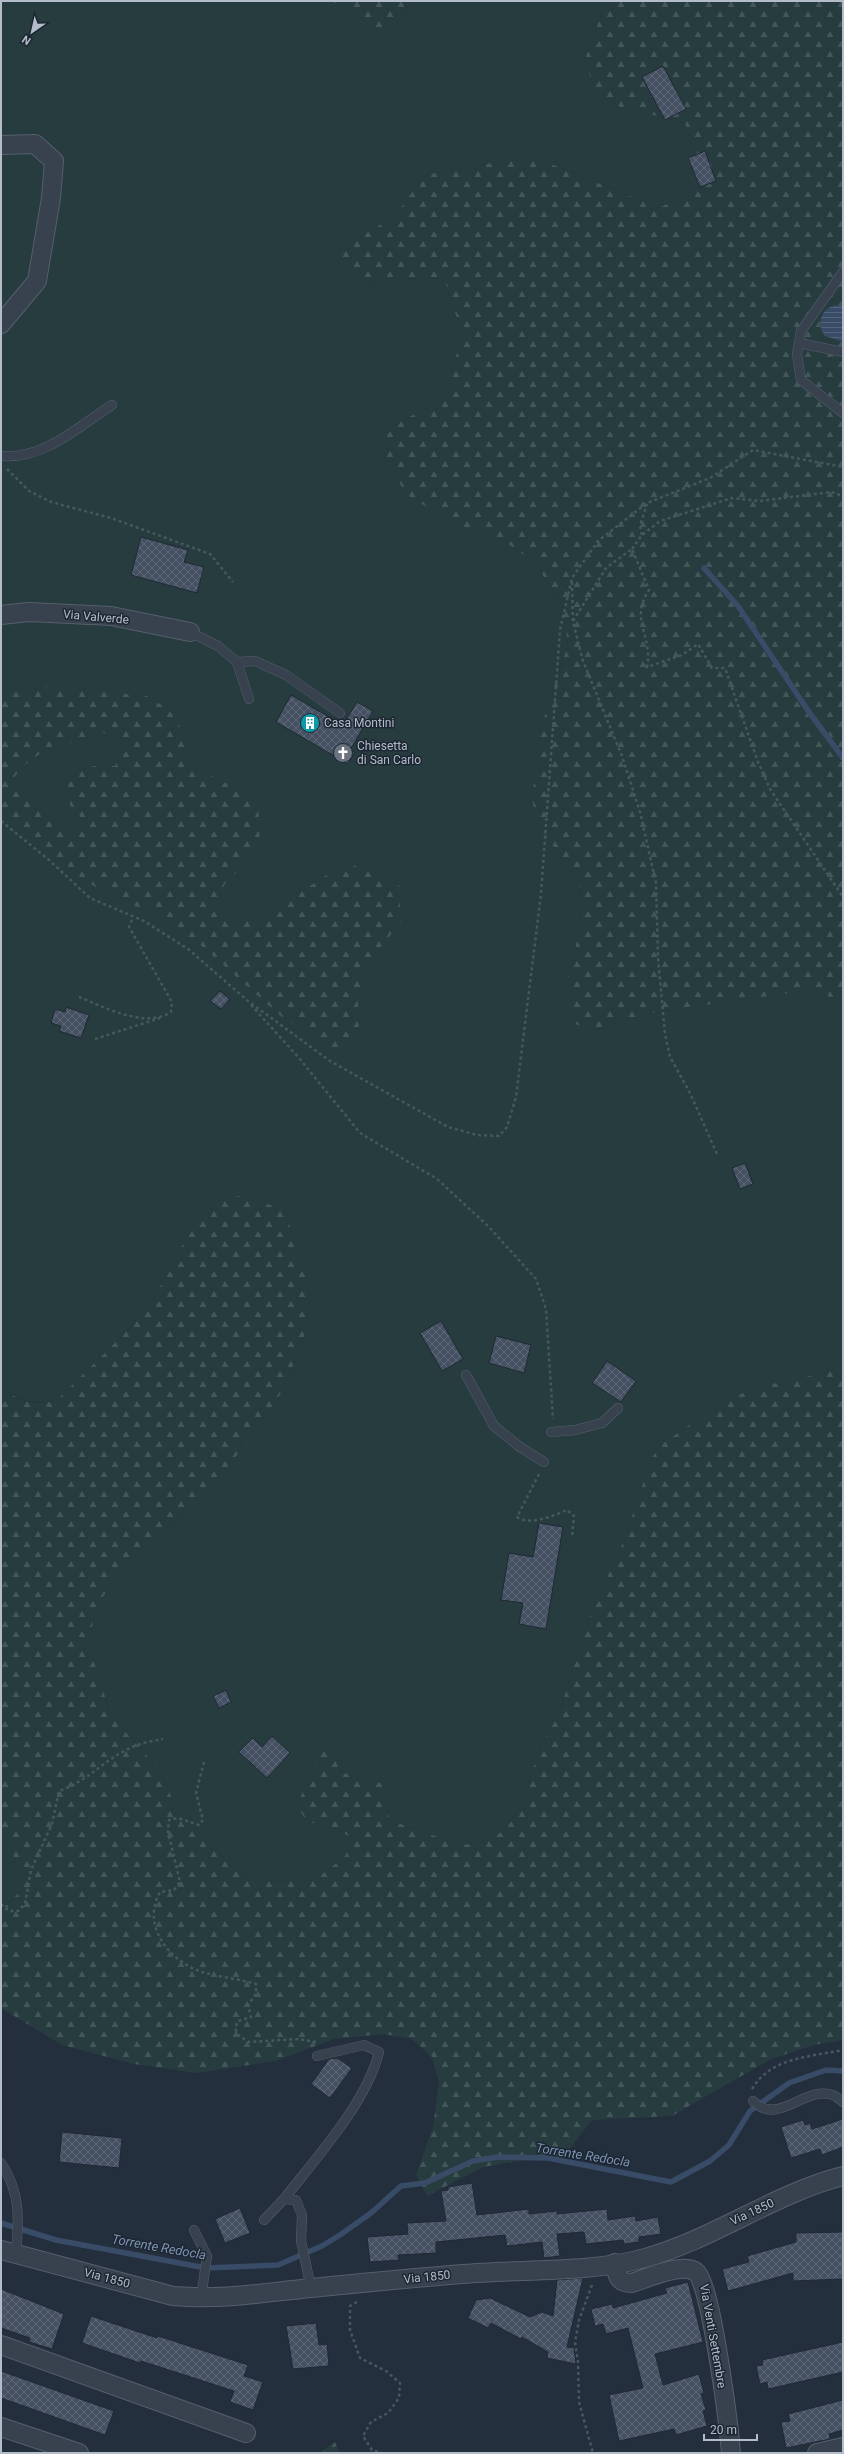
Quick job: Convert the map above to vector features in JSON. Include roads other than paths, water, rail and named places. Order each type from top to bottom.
[{"type":"street","points":[[1,144],[35,144],[54,160],[51,198],[37,281],[1,324]]},
{"type":"street","name":"Via Valverde","points":[[1,616],[29,612],[111,616],[190,632]]},
{"type":"street","name":"Via 1850","points":[[11,2248],[174,2296],[201,2298],[245,2297],[311,2288],[463,2274],[607,2264],[643,2258],[687,2245],[770,2202],[843,2176]]},
{"type":"street","name":"Via Venti Settembre","points":[[607,2264],[621,2281],[626,2283],[632,2283],[682,2268],[697,2272],[703,2280],[711,2315],[731,2453]]},
{"type":"street","points":[[1,2345],[246,2433]]},
{"type":"street","points":[[1,2428],[79,2453]]},
{"type":"street","points":[[817,2453],[843,2448]]},
{"type":"lane","points":[[843,272],[801,331],[796,354],[801,380],[843,413]]},
{"type":"lane","points":[[799,343],[843,352]]},
{"type":"lane","points":[[1,456],[13,457],[52,446],[112,405]]},
{"type":"lane","points":[[190,632],[218,646],[237,662],[249,699]]},
{"type":"lane","points":[[237,662],[255,661],[286,675],[340,713]]},
{"type":"lane","points":[[466,1375],[494,1426],[520,1447],[544,1462]]},
{"type":"lane","points":[[551,1432],[575,1430],[602,1423],[618,1408]]},
{"type":"lane","points":[[264,2220],[284,2199],[333,2137],[374,2072],[379,2052],[364,2045],[316,2056]]},
{"type":"lane","points":[[753,2101],[761,2109],[770,2111],[820,2094],[833,2095],[843,2102]]},
{"type":"lane","points":[[1,2163],[11,2178],[19,2215],[11,2248]]},
{"type":"lane","points":[[284,2199],[296,2200],[302,2215],[301,2241],[311,2288]]},
{"type":"lane","points":[[194,2230],[207,2256],[205,2280],[201,2298]]},
{"type":"water","points":[[836,305],[843,307],[843,340],[841,341],[825,336],[820,322],[823,313]]},
{"type":"waterway","points":[[704,568],[738,606],[809,712],[843,758]]},
{"type":"waterway","name":"Torrente Redocla","points":[[1,2223],[56,2240],[206,2268],[278,2265],[322,2246],[340,2235],[371,2213],[401,2186],[425,2183],[473,2161],[498,2157],[548,2158],[671,2182],[710,2161],[729,2145],[750,2111],[789,2083],[826,2070],[843,2071]]},
{"type":"place","name":"Casa Montini","points":[[310,723]]},
{"type":"place","name":"Chiesetta di San Carlo","points":[[343,753]]}]
